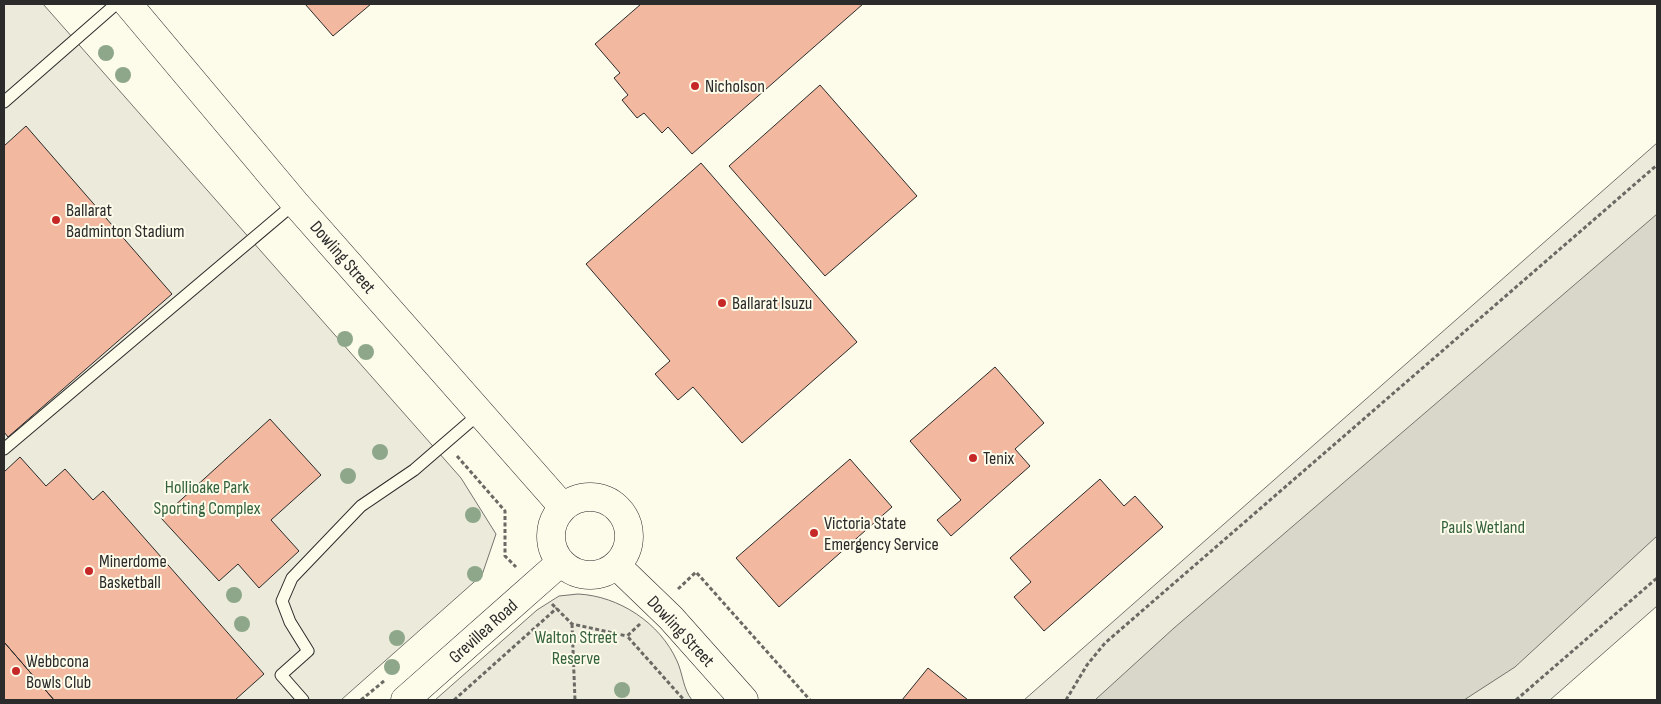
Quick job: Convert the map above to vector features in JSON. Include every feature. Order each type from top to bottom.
[{"type":"street","name":"Dowling Street","points":[[128,4],[295,203],[564,506]]},
{"type":"street","points":[[596,497],[619,509],[624,517],[629,534],[626,551],[616,565],[600,574],[592,575],[575,572],[561,562],[552,547],[551,529],[558,513],[564,506],[579,498],[596,497]]},
{"type":"street","name":"Grevillea Road","points":[[405,700],[561,562]]},
{"type":"street","name":"Dowling Street","points":[[616,565],[670,618],[744,700]]},
{"type":"lane","points":[[4,102],[116,4]]},
{"type":"lane","points":[[4,449],[295,203]]},
{"type":"lane","points":[[303,700],[281,675],[308,651],[290,622],[282,601],[292,578],[361,506],[414,470],[480,413]]},
{"type":"path","points":[[1066,700],[1087,665],[1105,643],[1657,165]]},
{"type":"path","points":[[446,443],[505,511],[505,556],[572,624],[627,636]]},
{"type":"path","points":[[1516,700],[1657,578]]},
{"type":"path","points":[[454,700],[556,608]]},
{"type":"path","points":[[572,624],[575,700]]},
{"type":"green space","name":"Hollioake Park Sporting Complex","points":[[4,4],[43,4],[461,478],[496,534],[482,575],[341,700],[4,700]]},
{"type":"green space","name":"Pauls Wetland","points":[[1657,143],[1657,606],[1550,700],[1024,700]]},
{"type":"green space","name":"Walton Street Reserve","points":[[578,594],[608,600],[623,606],[649,624],[670,647],[692,700],[435,700],[537,610],[559,596]]},
{"type":"shaded area","name":"Pauls Wetland","points":[[1657,214],[1657,536],[1515,667],[1464,700],[1095,700],[1174,628]]},
{"type":"building","points":[[305,4],[371,4],[333,36]]},
{"type":"building","name":"Nicholson","points":[[641,4],[863,4],[692,154],[668,127],[662,133],[644,113],[637,118],[622,100],[628,95],[614,78],[620,73],[595,44]]},
{"type":"building","points":[[820,85],[917,196],[825,276],[729,166]]},
{"type":"building","name":"Ballarat Badminton Stadium","points":[[26,126],[172,294],[8,437],[4,432],[4,146]]},
{"type":"building","name":"Ballarat Isuzu","points":[[701,163],[857,342],[742,443],[693,387],[678,400],[655,374],[670,361],[586,264]]},
{"type":"building","name":"Tenix","points":[[995,367],[1044,423],[1015,449],[1030,466],[951,536],[937,520],[961,500],[910,441]]},
{"type":"building","points":[[270,419],[321,475],[271,520],[299,551],[259,588],[238,564],[219,581],[161,518]]},
{"type":"building","name":"Minerdome Basketball","points":[[20,457],[46,486],[65,469],[93,500],[103,491],[264,674],[235,700],[54,700],[4,642],[4,472]]},
{"type":"building","name":"Victoria State Emergency Service","points":[[850,459],[892,507],[779,607],[736,558]]},
{"type":"building","points":[[1100,479],[1124,506],[1135,496],[1163,527],[1044,631],[1014,597],[1031,582],[1010,558]]},
{"type":"building","name":"Webbcona Bowls Club","points":[[4,642],[54,700],[4,700]]},
{"type":"building","points":[[928,668],[968,700],[902,700]]},
{"type":"place","name":"Nicholson","points":[[695,86]]},
{"type":"place","name":"Ballarat Badminton Stadium","points":[[56,220]]},
{"type":"place","name":"Ballarat Isuzu","points":[[722,303]]},
{"type":"place","name":"Tenix","points":[[973,458]]},
{"type":"place","name":"Victoria State Emergency Service","points":[[814,533]]},
{"type":"place","name":"Minerdome Basketball","points":[[89,571]]},
{"type":"place","name":"Webbcona Bowls Club","points":[[16,671]]}]
